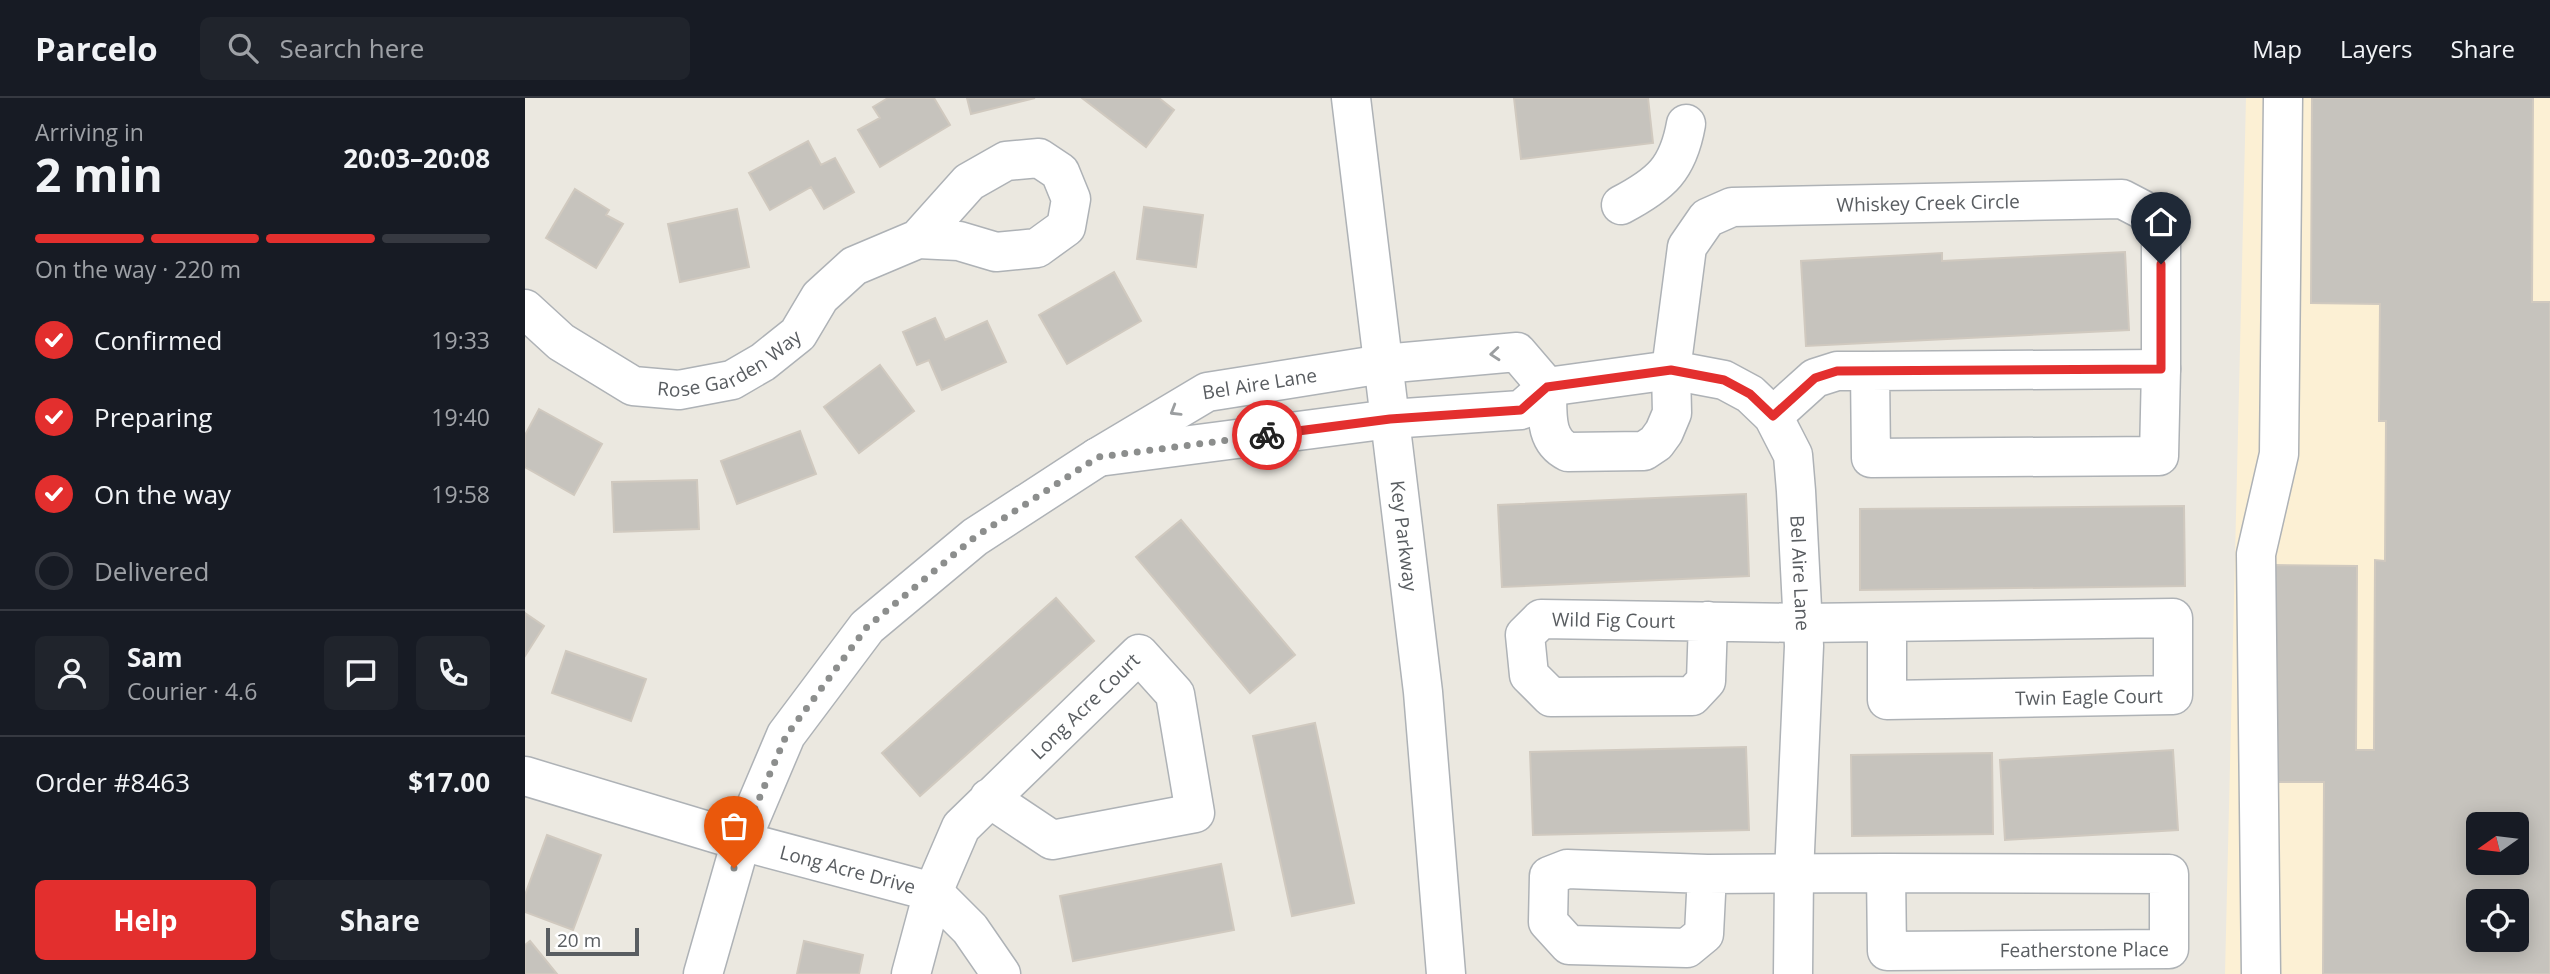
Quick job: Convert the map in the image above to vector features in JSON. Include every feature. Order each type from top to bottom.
[{"type":"street","name":"Key Parkway","points":[[1351,98],[1423,692],[1446,974]]},
{"type":"street","points":[[2261,974],[2256,554],[2279,454],[2283,98]]},
{"type":"street","points":[[1621,205],[1648,191],[1667,173],[1682,148],[1686,124]]},
{"type":"street","points":[[1547,387],[1550,434],[1558,447],[1568,452],[1644,451],[1656,443],[1672,413],[1671,370],[1686,247],[1707,218],[1674,161]]},
{"type":"street","name":"Whiskey Creek Circle","points":[[1707,218],[1732,207],[2122,199],[2145,211],[2161,237],[2159,456],[1871,457],[1870,371]]},
{"type":"street","name":"Rose Garden Way","points":[[525,309],[561,341],[633,386],[679,390],[732,380],[763,362],[798,334],[820,297],[854,266],[918,239]]},
{"type":"street","name":"Bel Aire Lane","points":[[703,974],[741,841],[786,736],[867,627],[975,537],[1098,457],[1207,392],[1383,364],[1517,352],[1547,387]]},
{"type":"street","points":[[1773,416],[1815,378],[1837,371],[2161,369]]},
{"type":"street","name":"Bel Aire Lane","points":[[1098,457],[1390,419],[1521,410],[1547,387],[1671,370],[1724,380],[1750,394],[1773,416],[1793,455],[1804,646],[1794,874],[1793,974]]},
{"type":"street","name":"Twin Eagle Court","points":[[1803,623],[2173,618],[2173,695],[1887,700],[1887,623]]},
{"type":"street","points":[[1708,621],[1803,623]]},
{"type":"street","name":"Long Acre Court","points":[[911,974],[933,892],[961,827],[989,798],[1139,654],[1175,694],[1195,813],[1052,840],[989,798]]},
{"type":"street","name":"Long Acre Drive","points":[[525,776],[741,841],[933,892],[970,929],[1001,974]]},
{"type":"street","name":"Featherstone Place","points":[[1707,874],[1886,873],[2169,874],[2169,949],[1887,951],[1886,873]]},
{"type":"shaded area","points":[[2246,98],[2550,98],[2550,974],[2225,974]]},
{"type":"building","points":[[888,98],[934,98],[950,125],[880,167],[858,130],[880,118],[873,107]]},
{"type":"building","points":[[967,98],[1035,98],[971,114]]},
{"type":"building","points":[[1082,98],[1159,98],[1174,110],[1146,147]]},
{"type":"building","points":[[1514,98],[1648,98],[1653,143],[1521,159]]},
{"type":"building","points":[[2312,98],[2533,98],[2532,302],[2550,302],[2550,974],[2323,974],[2324,782],[2274,782],[2275,565],[2357,566],[2356,750],[2374,750],[2375,560],[2385,561],[2386,421],[2379,421],[2380,304],[2311,303]]},
{"type":"building","points":[[808,141],[821,165],[835,158],[854,192],[824,209],[811,187],[770,210],[749,173]]},
{"type":"building","points":[[575,189],[609,210],[606,215],[623,224],[596,268],[546,238]]},
{"type":"building","points":[[1144,207],[1203,215],[1196,267],[1137,259]]},
{"type":"building","points":[[737,209],[749,267],[680,282],[668,224]]},
{"type":"building","points":[[2125,252],[2129,330],[1806,346],[1801,261],[1942,253],[1942,261]]},
{"type":"building","points":[[1114,272],[1141,321],[1067,364],[1039,315]]},
{"type":"building","points":[[935,318],[945,340],[987,321],[1006,362],[942,390],[929,360],[917,365],[903,332]]},
{"type":"building","points":[[880,365],[914,411],[859,453],[824,407]]},
{"type":"building","points":[[539,409],[602,444],[574,495],[525,467],[525,435]]},
{"type":"building","points":[[800,431],[816,474],[737,504],[721,461]]},
{"type":"building","points":[[697,480],[699,529],[614,532],[612,482]]},
{"type":"building","points":[[1746,494],[1749,576],[1502,587],[1498,505]]},
{"type":"building","points":[[2184,506],[2185,586],[1860,590],[1860,509]]},
{"type":"building","points":[[1181,520],[1295,655],[1250,693],[1136,557]]},
{"type":"building","points":[[1056,598],[1094,641],[920,796],[882,753]]},
{"type":"building","points":[[525,613],[544,626],[525,656]]},
{"type":"building","points":[[566,651],[646,679],[631,721],[552,693]]},
{"type":"building","points":[[1315,723],[1354,903],[1292,916],[1253,736]]},
{"type":"building","points":[[1746,747],[1749,830],[1533,835],[1530,752]]},
{"type":"building","points":[[2173,750],[2178,830],[2005,840],[2000,760]]},
{"type":"building","points":[[1992,753],[1993,834],[1852,836],[1851,755]]},
{"type":"building","points":[[547,835],[601,855],[573,930],[525,912],[525,895]]},
{"type":"building","points":[[1221,864],[1234,930],[1073,961],[1060,896]]},
{"type":"building","points":[[530,941],[557,974],[525,974],[525,945]]},
{"type":"building","points":[[804,941],[863,955],[859,974],[797,974]]},
{"type":"way so far","points":[[734,868],[741,841],[786,736],[867,627],[975,537],[1098,457],[1267,435]]},
{"type":"route","points":[[1267,435],[1390,419],[1521,410],[1547,387],[1671,370],[1724,380],[1750,394],[1773,416],[1815,378],[1837,371],[2161,369],[2161,264]]}]
